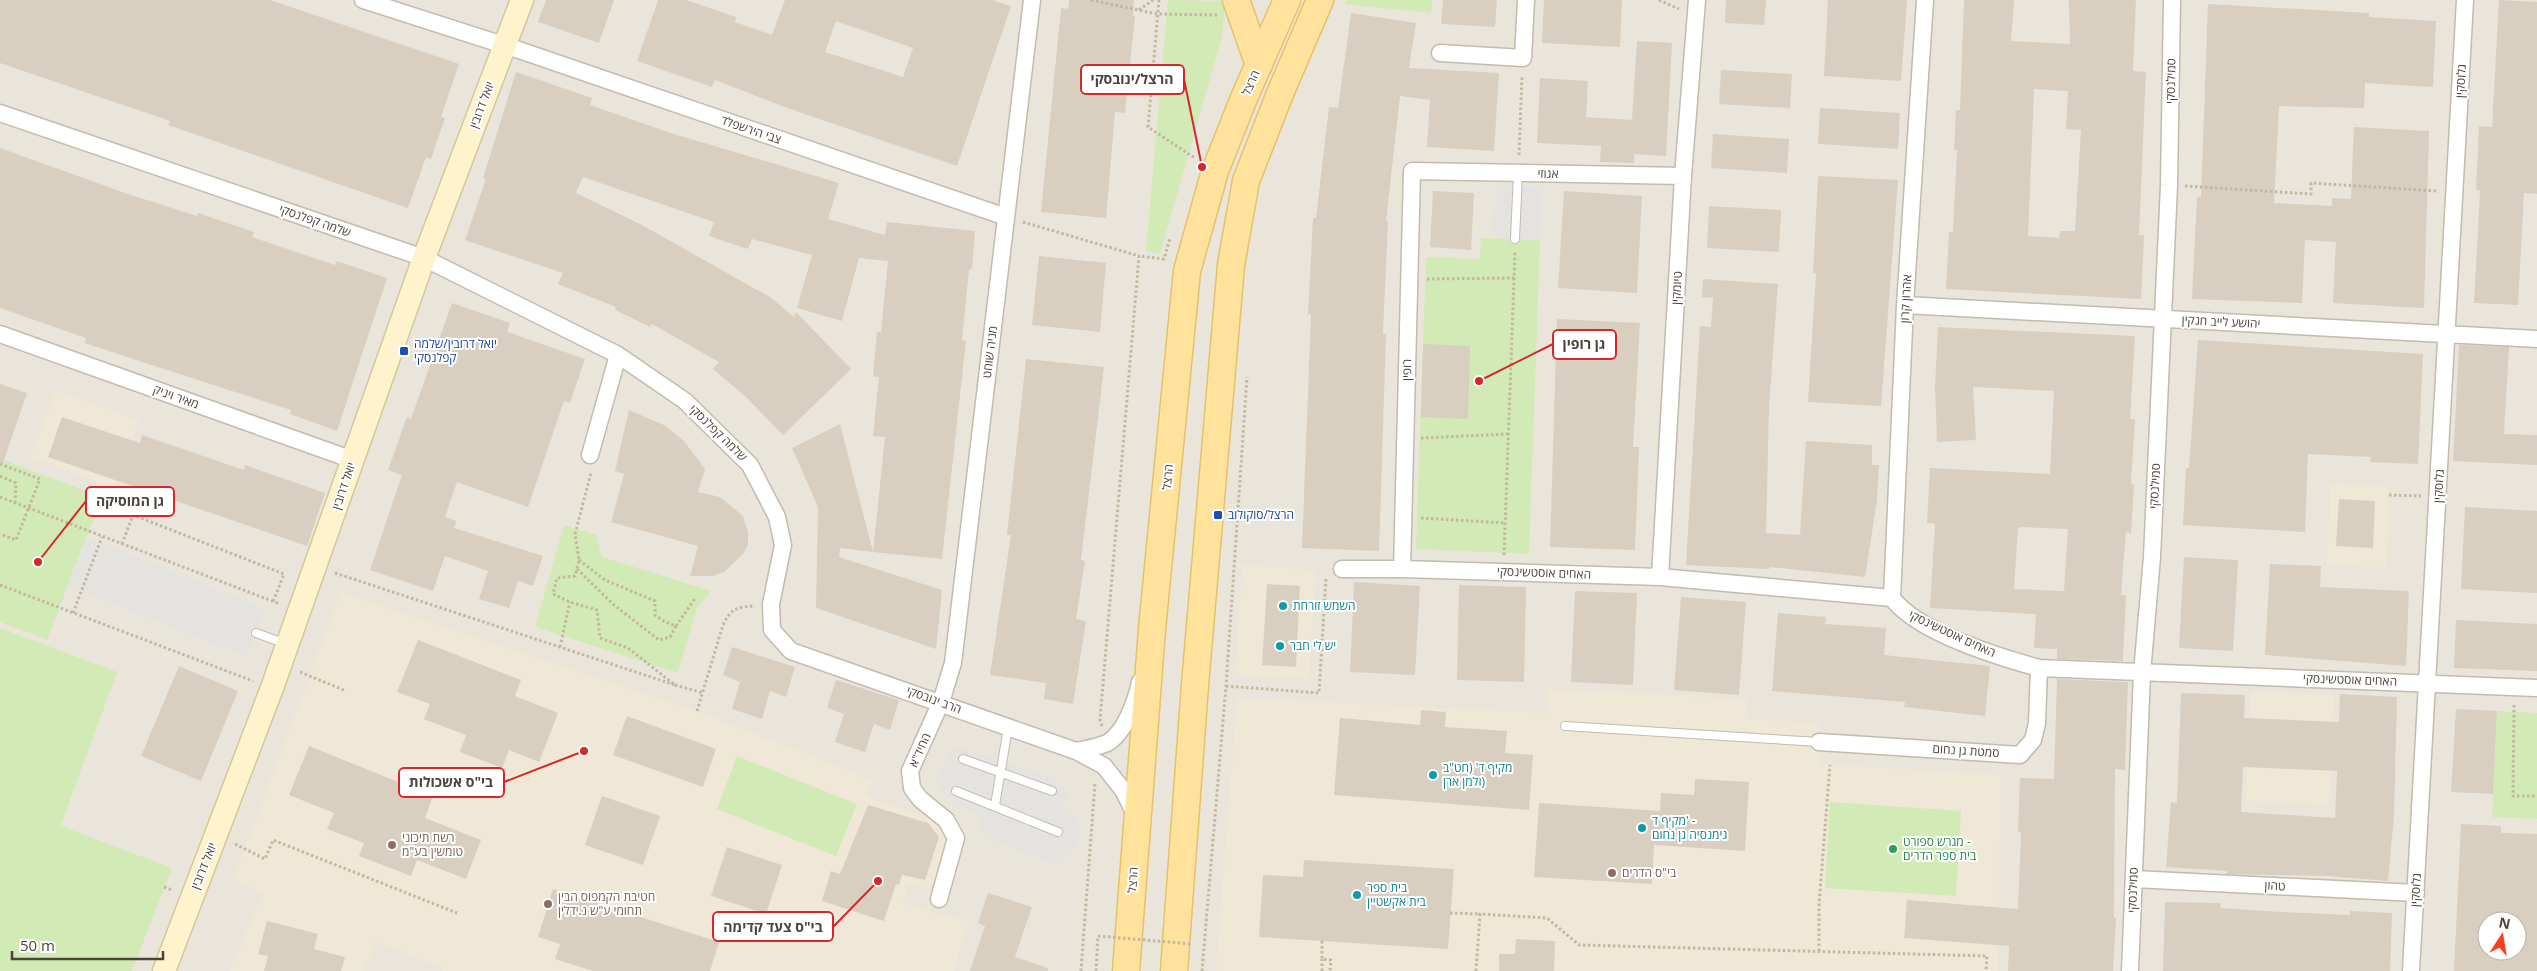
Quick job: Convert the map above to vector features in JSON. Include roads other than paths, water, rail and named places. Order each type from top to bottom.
[{"type":"main road","points":[[1174,971],[1195,685],[1231,265],[1246,181],[1316,3],[1282,2]]},
{"type":"main road","name":"הרצל","points":[[1126,971],[1152,629],[1187,271],[1215,171],[1282,2]]},
{"type":"main road","points":[[1239,8],[1259,64]]},
{"type":"street","name":"צבי הירשפלד","points":[[364,0],[505,46],[1006,217]]},
{"type":"street","name":"יואל דרובין","points":[[164,971],[272,688],[424,258],[522,0]]},
{"type":"street","name":"מניה שוחט","points":[[942,702],[953,663],[1032,0]]},
{"type":"street","points":[[1440,53],[1523,58],[1526,0]]},
{"type":"street","name":"טיומקין","points":[[1660,577],[1683,176],[1697,0]]},
{"type":"street","name":"אהרון קרון","points":[[1892,598],[1905,305],[1925,0]]},
{"type":"street","name":"סמילנסקי","points":[[2130,971],[2142,673],[2152,557],[2169,186],[2172,0]]},
{"type":"street","name":"גלוסקין","points":[[2411,971],[2429,683],[2465,0]]},
{"type":"street","name":"שלמה קפלנסקי","points":[[0,113],[424,258],[618,355],[685,401],[750,465],[777,517],[783,544],[770,604],[772,630],[791,651]]},
{"type":"street","name":"אגוזי","points":[[1412,171],[1683,176]]},
{"type":"street","name":"רופין","points":[[1402,568],[1412,171]]},
{"type":"street","name":"יהושע לייב חנקין","points":[[1905,305],[2537,339]]},
{"type":"street","name":"מאיר ויניק","points":[[0,334],[353,460]]},
{"type":"street","points":[[590,456],[618,355]]},
{"type":"street","name":"האחים אוסטשינסקי","points":[[1342,570],[1402,568],[1660,577],[1892,598],[1901,610],[1959,640],[1997,656],[2039,668],[2537,688]]},
{"type":"street","points":[[1076,751],[1108,742],[1127,717],[1138,690],[1152,629]]},
{"type":"street","name":"הרב ינובסקי","points":[[791,651],[942,702],[1008,728],[1076,751],[1104,766],[1123,790],[1137,820]]},
{"type":"street","name":"סמטת גן נחום","points":[[1819,742],[2020,755],[2033,740],[2037,723],[2039,668]]},
{"type":"street","name":"החיד\"א","points":[[939,899],[956,838],[946,820],[920,799],[912,788],[910,771],[942,702]]},
{"type":"street","name":"טהון","points":[[2134,879],[2416,893]]},
{"type":"lane","points":[[1516,239],[1518,173]]},
{"type":"lane","points":[[256,632],[288,644]]},
{"type":"lane","points":[[1565,726],[1819,742]]},
{"type":"lane","points":[[995,806],[1008,728]]},
{"type":"lane","points":[[963,759],[1052,790]]},
{"type":"lane","points":[[956,791],[1058,832]]},
{"type":"place","name":"הרצל/ינובסקי","points":[[1202,167]]},
{"type":"place","name":"יואל דרובין/שלמה קפלנסקי","points":[[404,351]]},
{"type":"place","name":"גן רופין","points":[[1479,381]]},
{"type":"place","name":"הרצל/סוקולוב","points":[[1218,515]]},
{"type":"place","name":"גן המוסיקה","points":[[38,562]]},
{"type":"place","name":"השמש זורחת","points":[[1283,606]]},
{"type":"place","name":"יש לי חבר","points":[[1280,646]]},
{"type":"place","name":"בי\"ס אשכולות","points":[[584,751]]},
{"type":"place","name":"מקיף ד' (חט\"ב זלמן ארן)","points":[[1433,775]]},
{"type":"place","name":"מקיף ד' - גימנסיה גן נחום","points":[[1642,828]]},
{"type":"place","name":"רשת תיכוני טומשין בע\"מ","points":[[392,845]]},
{"type":"place","name":"מגרש ספורט - בית ספר הדרים","points":[[1893,849]]},
{"type":"place","name":"בי\"ס הדרים","points":[[1612,873]]},
{"type":"place","name":"בי\"ס צעד קדימה","points":[[878,881]]},
{"type":"place","name":"בית ספר בית אקשטיין","points":[[1357,895]]},
{"type":"place","name":"חטיבת הקמפוס הבין תחומי ע\"ש נ.ידלין","points":[[548,904]]}]
